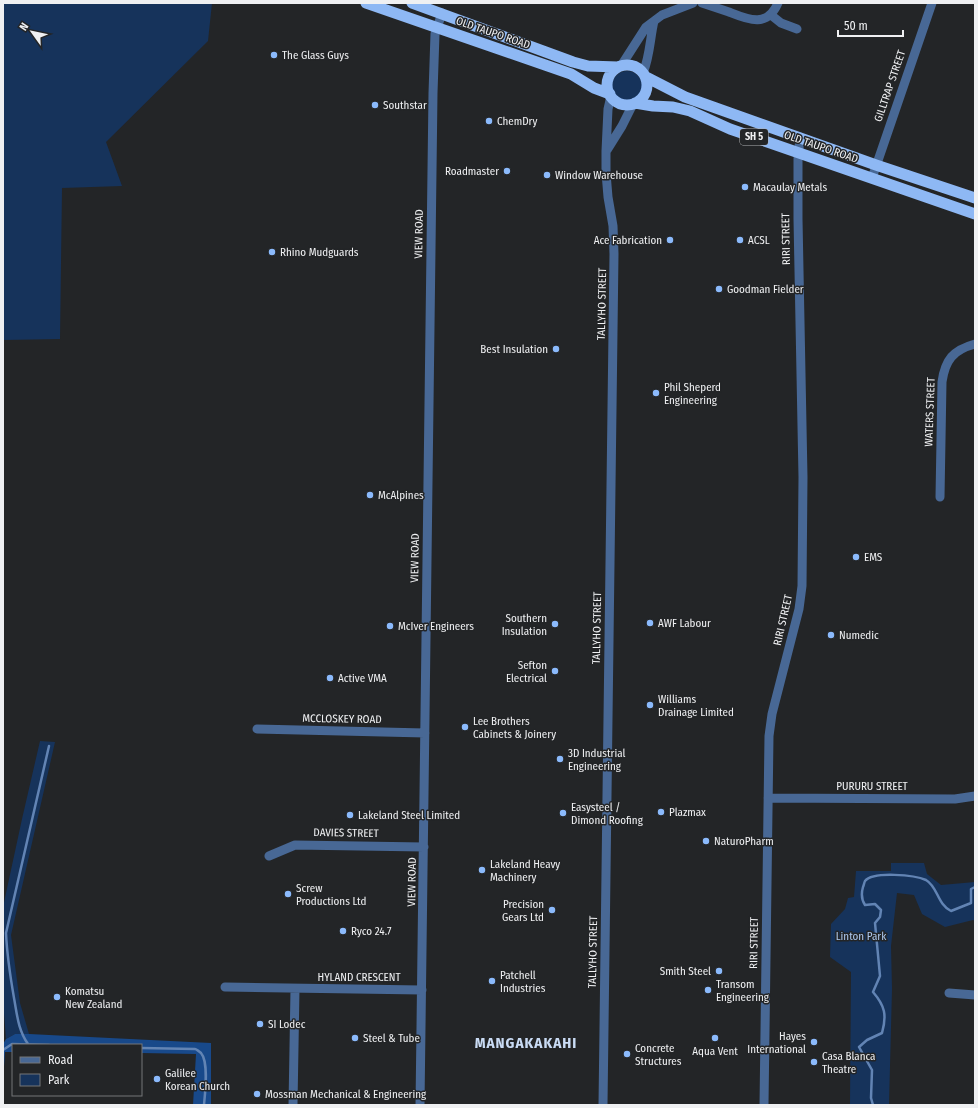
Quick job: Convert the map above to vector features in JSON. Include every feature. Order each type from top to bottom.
[{"type":"highway","name":"OLD TAUPO ROAD","points":[[366,3],[570,74],[594,88],[610,95]]},
{"type":"highway","name":"OLD TAUPO ROAD","points":[[412,3],[573,62],[588,66],[620,66]]},
{"type":"highway","name":"SH 5","points":[[620,66],[631,65],[636,67],[644,75]]},
{"type":"highway","points":[[610,95],[607,85],[609,77],[620,66]]},
{"type":"highway","name":"OLD TAUPO ROAD","points":[[644,75],[685,97],[876,165],[975,198]]},
{"type":"highway","points":[[634,104],[640,101],[646,92],[647,87],[644,75]]},
{"type":"highway","name":"SH 5","points":[[610,95],[618,103],[634,104]]},
{"type":"highway","name":"OLD TAUPO ROAD","points":[[634,104],[681,109],[730,129],[975,214]]},
{"type":"street","points":[[620,66],[646,27],[662,15],[693,3]]},
{"type":"street","points":[[702,3],[748,20],[763,19],[771,15],[778,3]]},
{"type":"street","name":"GILLTRAP STREET","points":[[872,178],[932,3]]},
{"type":"street","name":"VIEW ROAD","points":[[420,1105],[426,733],[425,640],[433,93],[435,34],[442,13]]},
{"type":"street","points":[[771,15],[781,23],[797,29]]},
{"type":"street","points":[[644,75],[650,35],[654,21]]},
{"type":"street","name":"TALLYHO STREET","points":[[603,1105],[614,254],[613,226],[608,197],[606,151],[610,95]]},
{"type":"street","points":[[606,151],[634,104]]},
{"type":"street","name":"RIRI STREET","points":[[764,1105],[769,736],[772,714],[799,609],[802,586],[803,491],[798,219],[800,137]]},
{"type":"street","name":"WATERS STREET","points":[[940,497],[943,370],[954,354],[963,348],[975,344]]},
{"type":"street","name":"MCCLOSKEY ROAD","points":[[257,729],[426,733]]},
{"type":"street","name":"PURURU STREET","points":[[768,798],[955,799],[975,796]]},
{"type":"street","name":"DAVIES STREET","points":[[269,856],[295,844],[424,847]]},
{"type":"street","name":"HYLAND CRESCENT","points":[[225,987],[422,990]]},
{"type":"street","points":[[294,1105],[295,989]]},
{"type":"street","points":[[949,993],[975,995]]},
{"type":"green space","points":[[3,3],[212,3],[208,41],[106,142],[122,186],[62,188],[60,339],[3,340]]},
{"type":"green space","points":[[627,71],[638,75],[642,86],[638,97],[627,101],[616,97],[612,86],[616,75]]},
{"type":"green space","points":[[40,741],[55,742],[11,935],[20,1003],[29,1034],[15,1034],[6,1039],[3,1000],[3,907]]},
{"type":"green space","name":"Linton Park","points":[[891,863],[924,863],[927,874],[941,885],[975,882],[975,921],[973,920],[945,927],[922,914],[914,895],[897,893],[891,946],[892,989],[889,1105],[850,1105],[851,972],[830,957],[831,924],[845,909],[848,898],[854,897],[856,871],[891,871]]},
{"type":"shaded area","points":[[15,1034],[29,1034],[211,1043],[211,1105],[193,1105],[196,1054],[142,1053],[142,1044],[12,1044],[12,1052],[5,1052],[3,1081],[3,1044],[6,1039]]},
{"type":"waterway","points":[[28,1044],[20,1028],[17,1016],[9,965],[6,933],[49,746]]},
{"type":"waterway","points":[[873,1105],[871,1098],[872,1070],[859,1047],[867,1040],[882,1033],[885,1016],[882,1006],[873,992],[880,976],[875,923],[880,917],[881,910],[875,904],[865,905],[862,899],[862,890],[865,881],[869,878],[885,875],[904,875],[921,878],[930,883],[940,900],[946,908],[951,911],[971,903],[971,889],[975,887]]},
{"type":"waterway","points":[[3,1050],[12,1044]]},
{"type":"waterway","points":[[142,1048],[195,1049],[200,1053],[203,1057],[206,1070],[204,1105]]},
{"type":"place","name":"The Glass Guys","points":[[274,55]]},
{"type":"place","name":"Southstar","points":[[375,105]]},
{"type":"place","name":"ChemDry","points":[[489,121]]},
{"type":"place","name":"Roadmaster","points":[[507,171]]},
{"type":"place","name":"Window Warehouse","points":[[547,175]]},
{"type":"place","name":"Macaulay Metals","points":[[745,187]]},
{"type":"place","name":"Ace Fabrication","points":[[670,240]]},
{"type":"place","name":"ACSL","points":[[740,240]]},
{"type":"place","name":"Rhino Mudguards","points":[[272,252]]},
{"type":"place","name":"Goodman Fielder","points":[[719,289]]},
{"type":"place","name":"Best Insulation","points":[[556,349]]},
{"type":"place","name":"Phil Sheperd Engineering","points":[[656,393]]},
{"type":"place","name":"McAlpines","points":[[370,495]]},
{"type":"place","name":"EMS","points":[[856,557]]},
{"type":"place","name":"AWF Labour","points":[[650,623]]},
{"type":"place","name":"Southern Insulation","points":[[555,624]]},
{"type":"place","name":"McIver Engineers","points":[[390,626]]},
{"type":"place","name":"Numedic","points":[[831,635]]},
{"type":"place","name":"Sefton Electrical","points":[[555,671]]},
{"type":"place","name":"Active VMA","points":[[330,678]]},
{"type":"place","name":"Williams Drainage Limited","points":[[650,705]]},
{"type":"place","name":"Lee Brothers Cabinets & Joinery","points":[[465,727]]},
{"type":"place","name":"3D Industrial Engineering","points":[[560,759]]},
{"type":"place","name":"Plazmax","points":[[661,812]]},
{"type":"place","name":"Easysteel / Dimond Roofing","points":[[563,813]]},
{"type":"place","name":"Lakeland Steel Limited","points":[[350,815]]},
{"type":"place","name":"NaturoPharm","points":[[706,841]]},
{"type":"place","name":"Lakeland Heavy Machinery","points":[[482,870]]},
{"type":"place","name":"Screw Productions Ltd","points":[[288,894]]},
{"type":"place","name":"Precision Gears Ltd","points":[[552,910]]},
{"type":"place","name":"Ryco 24.7","points":[[343,931]]},
{"type":"place","name":"Smith Steel","points":[[719,971]]},
{"type":"place","name":"Patchell Industries","points":[[492,981]]},
{"type":"place","name":"Transom Engineering","points":[[708,990]]},
{"type":"place","name":"Komatsu New Zealand","points":[[57,997]]},
{"type":"place","name":"SI Lodec","points":[[260,1024]]},
{"type":"place","name":"Steel & Tube","points":[[355,1038]]},
{"type":"place","name":"Aqua Vent","points":[[715,1038]]},
{"type":"place","name":"Hayes International","points":[[814,1042]]},
{"type":"place","name":"Concrete Structures","points":[[627,1054]]},
{"type":"place","name":"Casa Blanca Theatre","points":[[814,1062]]},
{"type":"place","name":"Galilee Korean Church","points":[[157,1079]]},
{"type":"place","name":"Mossman Mechanical & Engineering","points":[[257,1094]]},
{"type":"district","name":"MANGAKAKAHI","points":[[526,1043]]}]
